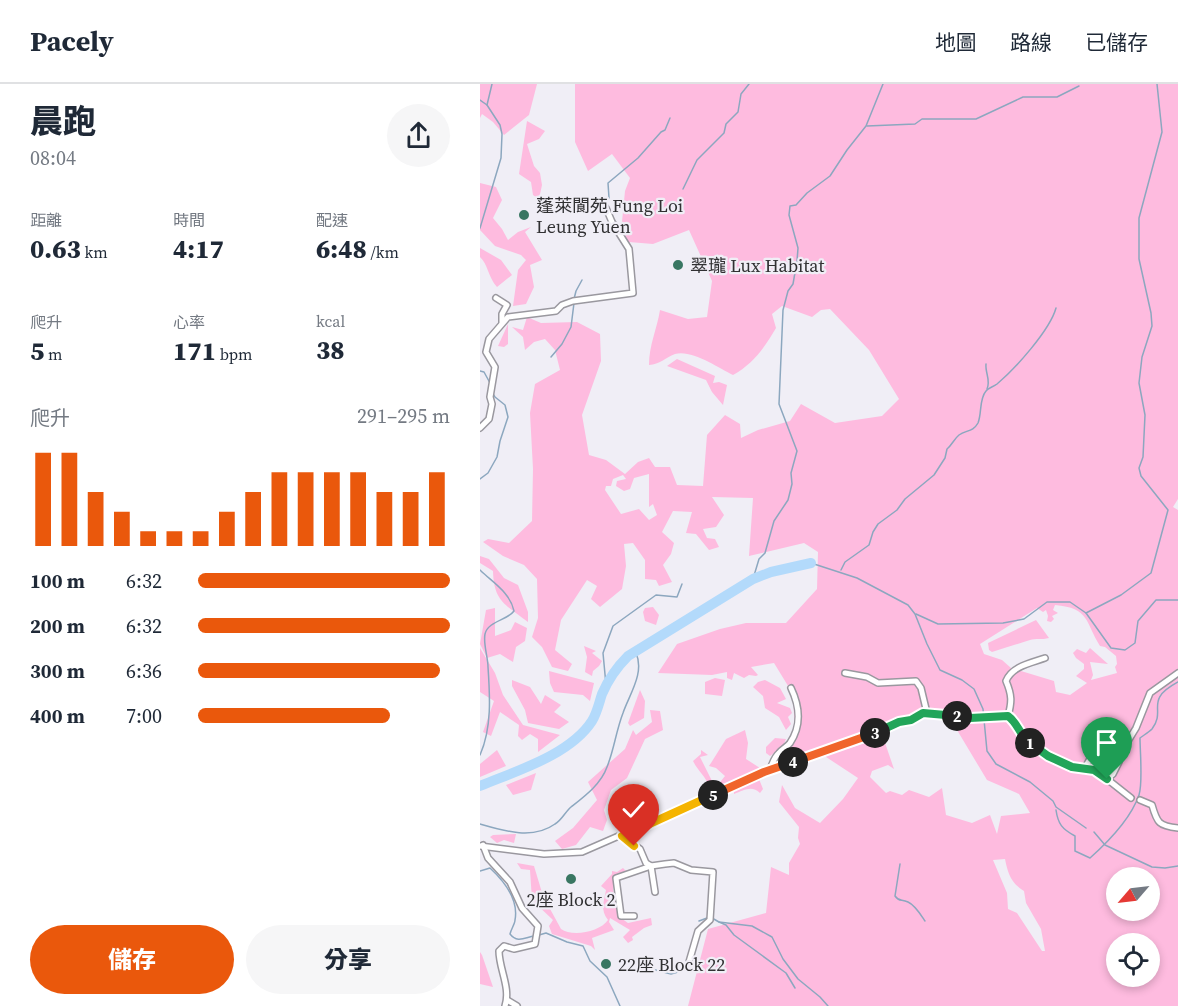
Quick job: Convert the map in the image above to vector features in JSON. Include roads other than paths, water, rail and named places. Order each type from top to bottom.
[{"type":"street","points":[[480,428],[489,419],[491,413],[490,397],[495,368],[486,352],[489,339],[502,322],[508,317],[556,311],[562,304],[573,301],[633,293],[629,249],[606,208]]},
{"type":"street","points":[[496,298],[507,306],[502,314],[502,322]]},
{"type":"street","points":[[1008,716],[1012,702],[1006,681],[1008,675],[1018,668],[1045,658]]},
{"type":"street","points":[[845,673],[867,677],[878,684],[916,681],[921,688],[927,713]]},
{"type":"street","points":[[1107,779],[1117,768],[1122,752],[1136,728],[1150,693],[1178,673]]},
{"type":"street","points":[[770,770],[779,753],[789,745],[796,732],[800,717],[792,688]]},
{"type":"street","points":[[481,845],[544,854],[582,852],[770,770],[856,740],[899,722],[911,720],[923,713],[942,713],[970,718],[1008,716],[1014,720],[1026,741],[1048,756],[1084,770],[1094,770],[1131,798]]},
{"type":"street","points":[[1084,770],[1093,754],[1102,747],[1116,744],[1122,752]]},
{"type":"street","points":[[1140,800],[1152,805],[1156,821],[1160,824],[1178,828]]},
{"type":"street","points":[[622,836],[640,849],[646,863],[651,866]]},
{"type":"street","points":[[481,845],[488,858],[510,882],[522,908],[538,926],[535,944],[514,948],[504,946],[499,951],[504,972],[506,1003],[517,1006]]},
{"type":"street","points":[[634,916],[621,916],[616,878],[651,866],[674,863],[691,870],[713,872],[710,917],[698,931],[689,962]]},
{"type":"street","points":[[651,866],[654,892]]},
{"type":"waterway","points":[[480,228],[501,158],[500,125],[487,105],[492,84]]},
{"type":"waterway","points":[[683,189],[697,160],[724,133],[726,124],[738,112],[741,94],[749,84]]},
{"type":"waterway","points":[[753,579],[759,559],[765,553],[774,521],[788,500],[792,484],[791,473],[797,451],[779,404],[783,310],[788,291],[793,284],[798,248],[789,215],[790,206],[796,205],[807,193],[830,176],[866,126],[883,84]]},
{"type":"waterway","points":[[1086,613],[1121,595],[1151,573],[1168,510],[1141,476],[1139,468],[1143,457],[1145,415],[1139,383],[1142,357],[1152,326],[1139,259],[1139,218],[1162,132],[1157,84]]},
{"type":"waterway","points":[[867,126],[915,124],[922,119],[976,119],[1023,97],[1057,97],[1079,86]]},
{"type":"waterway","points":[[480,100],[487,105]]},
{"type":"waterway","points":[[609,198],[608,183],[638,158],[665,130],[670,118]]},
{"type":"waterway","points":[[574,299],[582,280]]},
{"type":"waterway","points":[[551,357],[562,344],[571,327],[574,303]]},
{"type":"waterway","points":[[841,570],[845,562],[869,545],[878,524],[897,510],[905,499],[934,475],[945,458],[947,449],[957,437],[976,426],[982,398],[986,391],[997,384],[1031,349],[1047,327],[1056,308]]},
{"type":"waterway","points":[[986,364],[987,389]]},
{"type":"waterway","points":[[480,371],[484,372],[490,383]]},
{"type":"waterway","points":[[480,479],[488,473],[497,457],[508,417],[505,405],[493,394]]},
{"type":"waterway","points":[[811,563],[857,578],[908,605],[915,614],[940,670],[962,680],[974,689],[983,709],[987,751],[996,764],[1030,782],[1053,801],[1056,807],[1086,828]]},
{"type":"waterway","points":[[480,786],[541,761],[556,753],[582,733],[594,718],[610,679],[628,656],[753,579],[771,572],[811,563]]},
{"type":"waterway","points":[[480,570],[505,593],[514,611],[490,626],[485,634],[489,712],[487,734],[480,755]]},
{"type":"waterway","points":[[606,685],[603,653],[613,626],[656,595],[677,597],[682,584]]},
{"type":"waterway","points":[[916,614],[938,624],[1003,623],[1024,619],[1047,602],[1070,602],[1086,613],[1111,648],[1125,650],[1135,643],[1138,621],[1156,600],[1178,600]]},
{"type":"waterway","points":[[480,824],[518,833],[546,829],[557,822],[597,784],[607,767],[635,684],[639,668],[636,653]]},
{"type":"waterway","points":[[1056,810],[1061,826],[1075,836],[1075,851],[1090,858],[1104,845],[1130,812],[1139,795],[1140,738],[1152,729],[1156,722],[1158,700],[1161,695],[1178,682]]},
{"type":"waterway","points":[[1094,832],[1105,845],[1152,867],[1178,866]]},
{"type":"waterway","points":[[900,864],[895,896],[913,905],[925,921]]},
{"type":"waterway","points":[[480,871],[490,868],[513,898],[516,912],[510,934],[518,939],[534,936]]},
{"type":"waterway","points":[[699,921],[707,918]]},
{"type":"waterway","points":[[712,918],[719,922],[752,926],[772,937],[783,959],[798,979],[828,1006]]},
{"type":"waterway","points":[[719,922],[726,925],[734,935],[786,973],[795,988]]},
{"type":"waterway","points":[[539,935],[546,933],[583,946],[590,961],[607,977],[620,1006]]},
{"type":"waterway","points":[[644,967],[671,974],[678,972],[687,961]]},
{"type":"place","name":"蓬萊閬苑 Fung Loi Leung Yuen","points":[[524,215]]},
{"type":"place","name":"翠瓏 Lux Habitat","points":[[678,265]]},
{"type":"place","name":"2座 Block 2","points":[[571,879]]},
{"type":"place","name":"22座 Block 22","points":[[606,964]]}]
